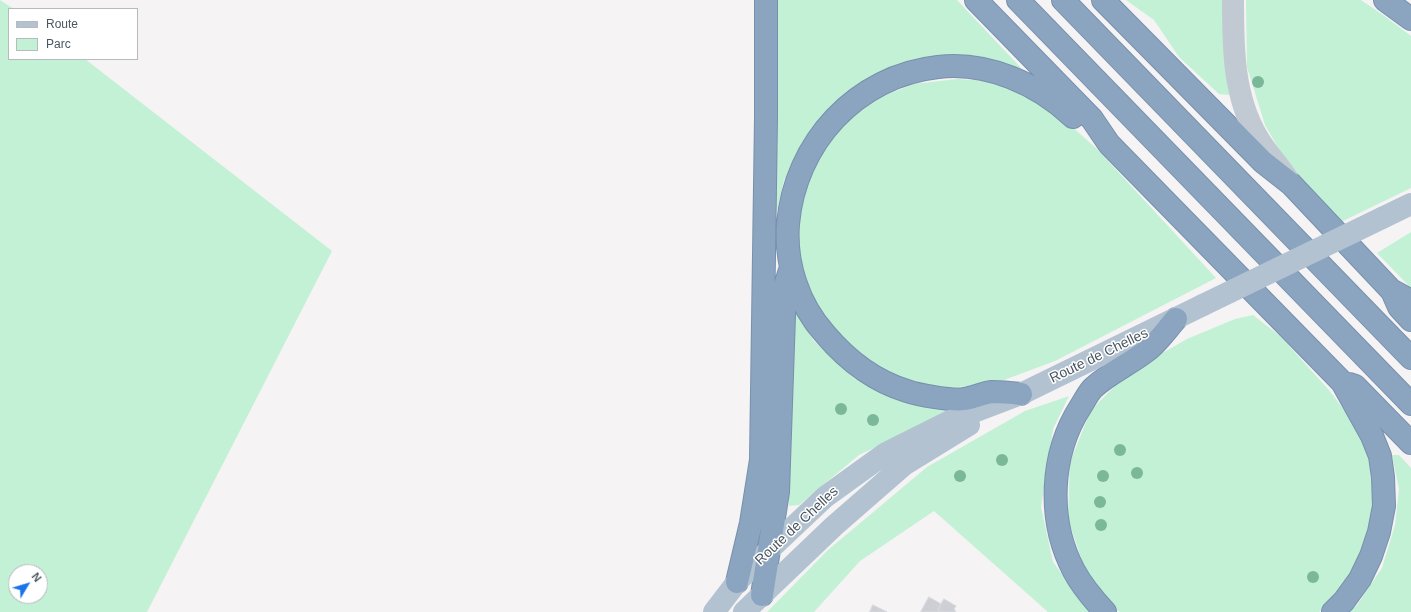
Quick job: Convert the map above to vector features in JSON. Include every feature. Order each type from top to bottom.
[{"type":"highway","points":[[737,582],[751,523],[761,460],[766,118],[766,0]]},
{"type":"highway","points":[[976,0],[1092,119],[1109,144],[1342,382],[1372,436],[1380,456],[1384,506],[1379,532],[1371,556],[1360,579],[1344,601],[1333,612]]},
{"type":"highway","points":[[1018,0],[1411,404]]},
{"type":"highway","points":[[1063,0],[1411,358]]},
{"type":"highway","points":[[1103,0],[1263,162],[1291,184],[1392,290],[1411,301]]},
{"type":"highway","points":[[1385,0],[1411,19]]},
{"type":"highway","points":[[1021,394],[991,392],[963,400],[908,392],[872,375],[848,359],[820,328],[808,310],[791,268],[787,238],[790,207],[798,176],[811,147],[827,126],[846,107],[866,92],[889,80],[912,72],[938,66],[963,67],[996,73],[1030,86],[1050,98],[1082,126],[1109,144]]},
{"type":"highway","points":[[762,596],[778,492],[785,286],[791,268]]},
{"type":"highway","points":[[1392,290],[1399,307],[1411,320]]},
{"type":"highway","points":[[1105,612],[1090,595],[1074,571],[1064,547],[1057,521],[1055,495],[1057,469],[1063,443],[1073,418],[1092,389],[1116,370],[1146,352],[1176,319]]},
{"type":"highway","points":[[1342,382],[1355,386],[1411,443]]},
{"type":"main road","name":"Route de Chelles","points":[[714,612],[737,582],[770,548],[825,496],[886,453],[950,421],[1021,394],[1411,204]]},
{"type":"main road","name":"Route de Chelles","points":[[744,612],[834,526],[904,466],[1021,394]]},
{"type":"street","points":[[1233,0],[1234,61],[1248,118],[1258,138],[1291,184]]},
{"type":"green space","points":[[0,0],[12,8],[8,8],[8,60],[86,60],[332,251],[147,612],[0,612]]},
{"type":"green space","points":[[775,0],[957,0],[1022,69],[984,58],[947,57],[909,61],[886,70],[847,91],[823,116],[803,144],[784,180],[777,211],[774,200]]},
{"type":"green space","points":[[1126,0],[1227,0],[1229,95],[1219,94],[1179,57],[1154,20]]},
{"type":"green space","points":[[1246,0],[1361,0],[1411,36],[1411,188],[1341,222],[1291,170],[1265,125],[1247,67]]},
{"type":"green space","points":[[957,79],[1000,82],[1060,116],[1097,149],[1216,278],[1055,361],[996,383],[949,388],[908,381],[864,358],[835,332],[817,307],[803,273],[798,233],[802,197],[816,162],[833,134],[873,100],[914,84]]},
{"type":"green space","points":[[1411,232],[1411,288],[1377,253]]},
{"type":"green space","points":[[795,309],[814,341],[855,379],[919,404],[955,406],[946,414],[859,455],[799,505],[789,506],[792,333]]},
{"type":"green space","points":[[1253,315],[1280,336],[1328,389],[1364,436],[1377,485],[1367,541],[1339,595],[1319,612],[1120,612],[1110,606],[1084,567],[1068,519],[1070,462],[1091,410],[1129,372],[1187,339],[1235,319]]},
{"type":"green space","points":[[1069,396],[1053,429],[1041,507],[1053,562],[1090,612],[1048,612],[934,511],[860,561],[814,612],[767,612],[828,550],[927,467],[1025,411]]},
{"type":"green space","points":[[1392,455],[1399,455],[1411,468],[1411,612],[1349,612],[1357,605],[1382,568],[1395,525],[1399,489]]},
{"type":"building","points":[[929,597],[941,604],[938,610],[941,612],[921,612]]},
{"type":"building","points":[[944,599],[956,606],[954,609],[956,612],[941,612],[938,610]]},
{"type":"building","points":[[873,605],[887,612],[870,612]]}]
